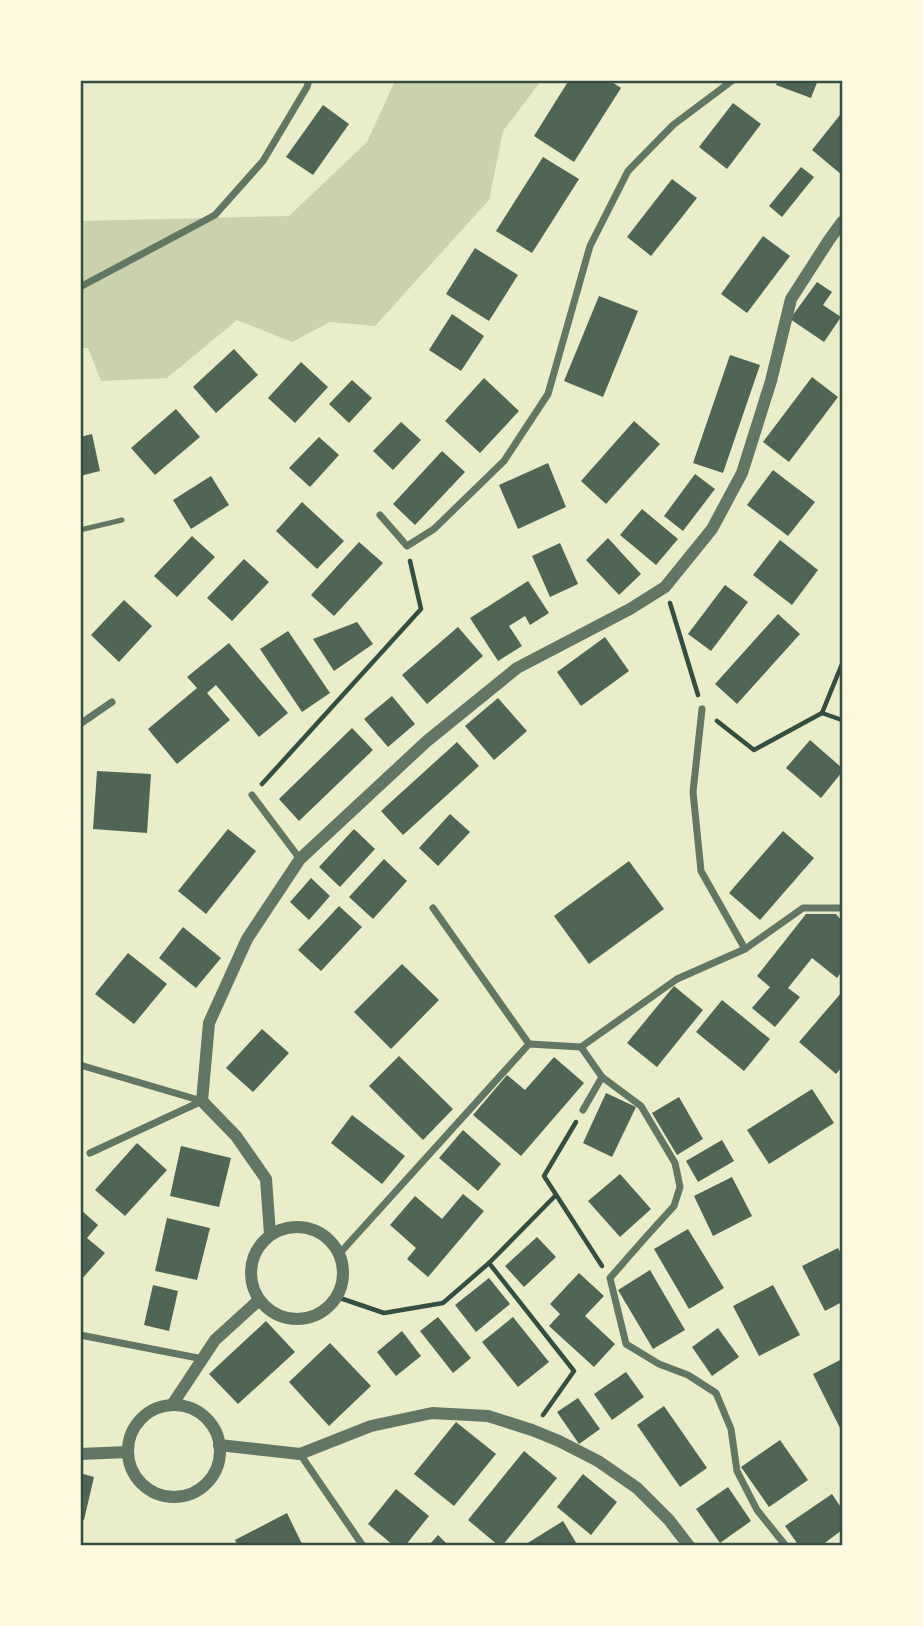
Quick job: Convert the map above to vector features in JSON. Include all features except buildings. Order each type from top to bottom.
[{"type":"street","points":[[80,287],[215,215],[263,161],[309,80]]},
{"type":"street","points":[[380,515],[407,547],[434,529],[504,461],[548,394],[590,246],[628,172],[673,125],[733,80]]},
{"type":"street","points":[[202,1101],[209,1023],[247,939],[300,859],[427,741],[517,668],[630,609],[665,587],[712,529],[742,473],[771,382],[791,299],[842,222]]},
{"type":"street","points":[[80,724],[112,702]]},
{"type":"street","points":[[702,709],[693,792],[701,871],[744,948]]},
{"type":"street","points":[[253,795],[300,859]]},
{"type":"street","points":[[433,908],[529,1044]]},
{"type":"street","points":[[529,1044],[581,1047],[677,979],[744,948],[803,908],[842,908]]},
{"type":"street","points":[[340,1253],[529,1044]]},
{"type":"street","points":[[581,1047],[602,1077],[641,1105],[675,1163],[680,1187],[674,1206],[610,1278],[626,1344],[659,1364],[688,1375],[716,1393],[731,1429],[737,1471],[757,1510],[786,1545]]},
{"type":"street","points":[[80,1065],[202,1101],[236,1136],[266,1179],[270,1234]]},
{"type":"street","points":[[583,1110],[602,1077]]},
{"type":"street","points":[[90,1153],[202,1101]]},
{"type":"street","points":[[301,1226],[324,1235],[340,1253],[344,1268],[343,1283],[337,1297],[327,1308],[314,1316],[299,1320],[284,1318],[270,1311],[259,1300],[252,1283],[251,1265],[258,1248],[270,1234],[285,1227],[301,1226]]},
{"type":"street","points":[[172,1405],[215,1340],[259,1300]]},
{"type":"street","points":[[80,1335],[203,1359]]},
{"type":"street","points":[[172,1405],[197,1412],[208,1420],[219,1445],[219,1460],[214,1474],[204,1486],[177,1497],[162,1496],[148,1490],[137,1480],[130,1466],[130,1438],[136,1425],[158,1408],[172,1405]]},
{"type":"street","points":[[219,1445],[299,1454],[371,1426],[432,1413],[488,1416],[559,1441],[597,1461],[636,1488],[669,1520],[689,1545]]},
{"type":"street","points":[[80,1454],[128,1452]]},
{"type":"street","points":[[299,1454],[363,1545]]},
{"type":"lane","points":[[80,530],[122,520]]},
{"type":"path","points":[[253,795],[421,609],[407,547]]},
{"type":"path","points":[[665,587],[702,709],[754,750],[822,713],[842,664]]},
{"type":"path","points":[[822,713],[842,720]]},
{"type":"path","points":[[583,1110],[544,1176],[610,1278]]},
{"type":"path","points":[[337,1297],[384,1313],[443,1303],[489,1263],[556,1195]]},
{"type":"path","points":[[489,1263],[574,1371],[532,1430]]},
{"type":"green space","points":[[395,81],[541,81],[503,131],[489,200],[375,326],[330,322],[292,342],[237,320],[167,378],[101,381],[88,348],[81,348],[80,221],[289,216],[367,142]]}]
